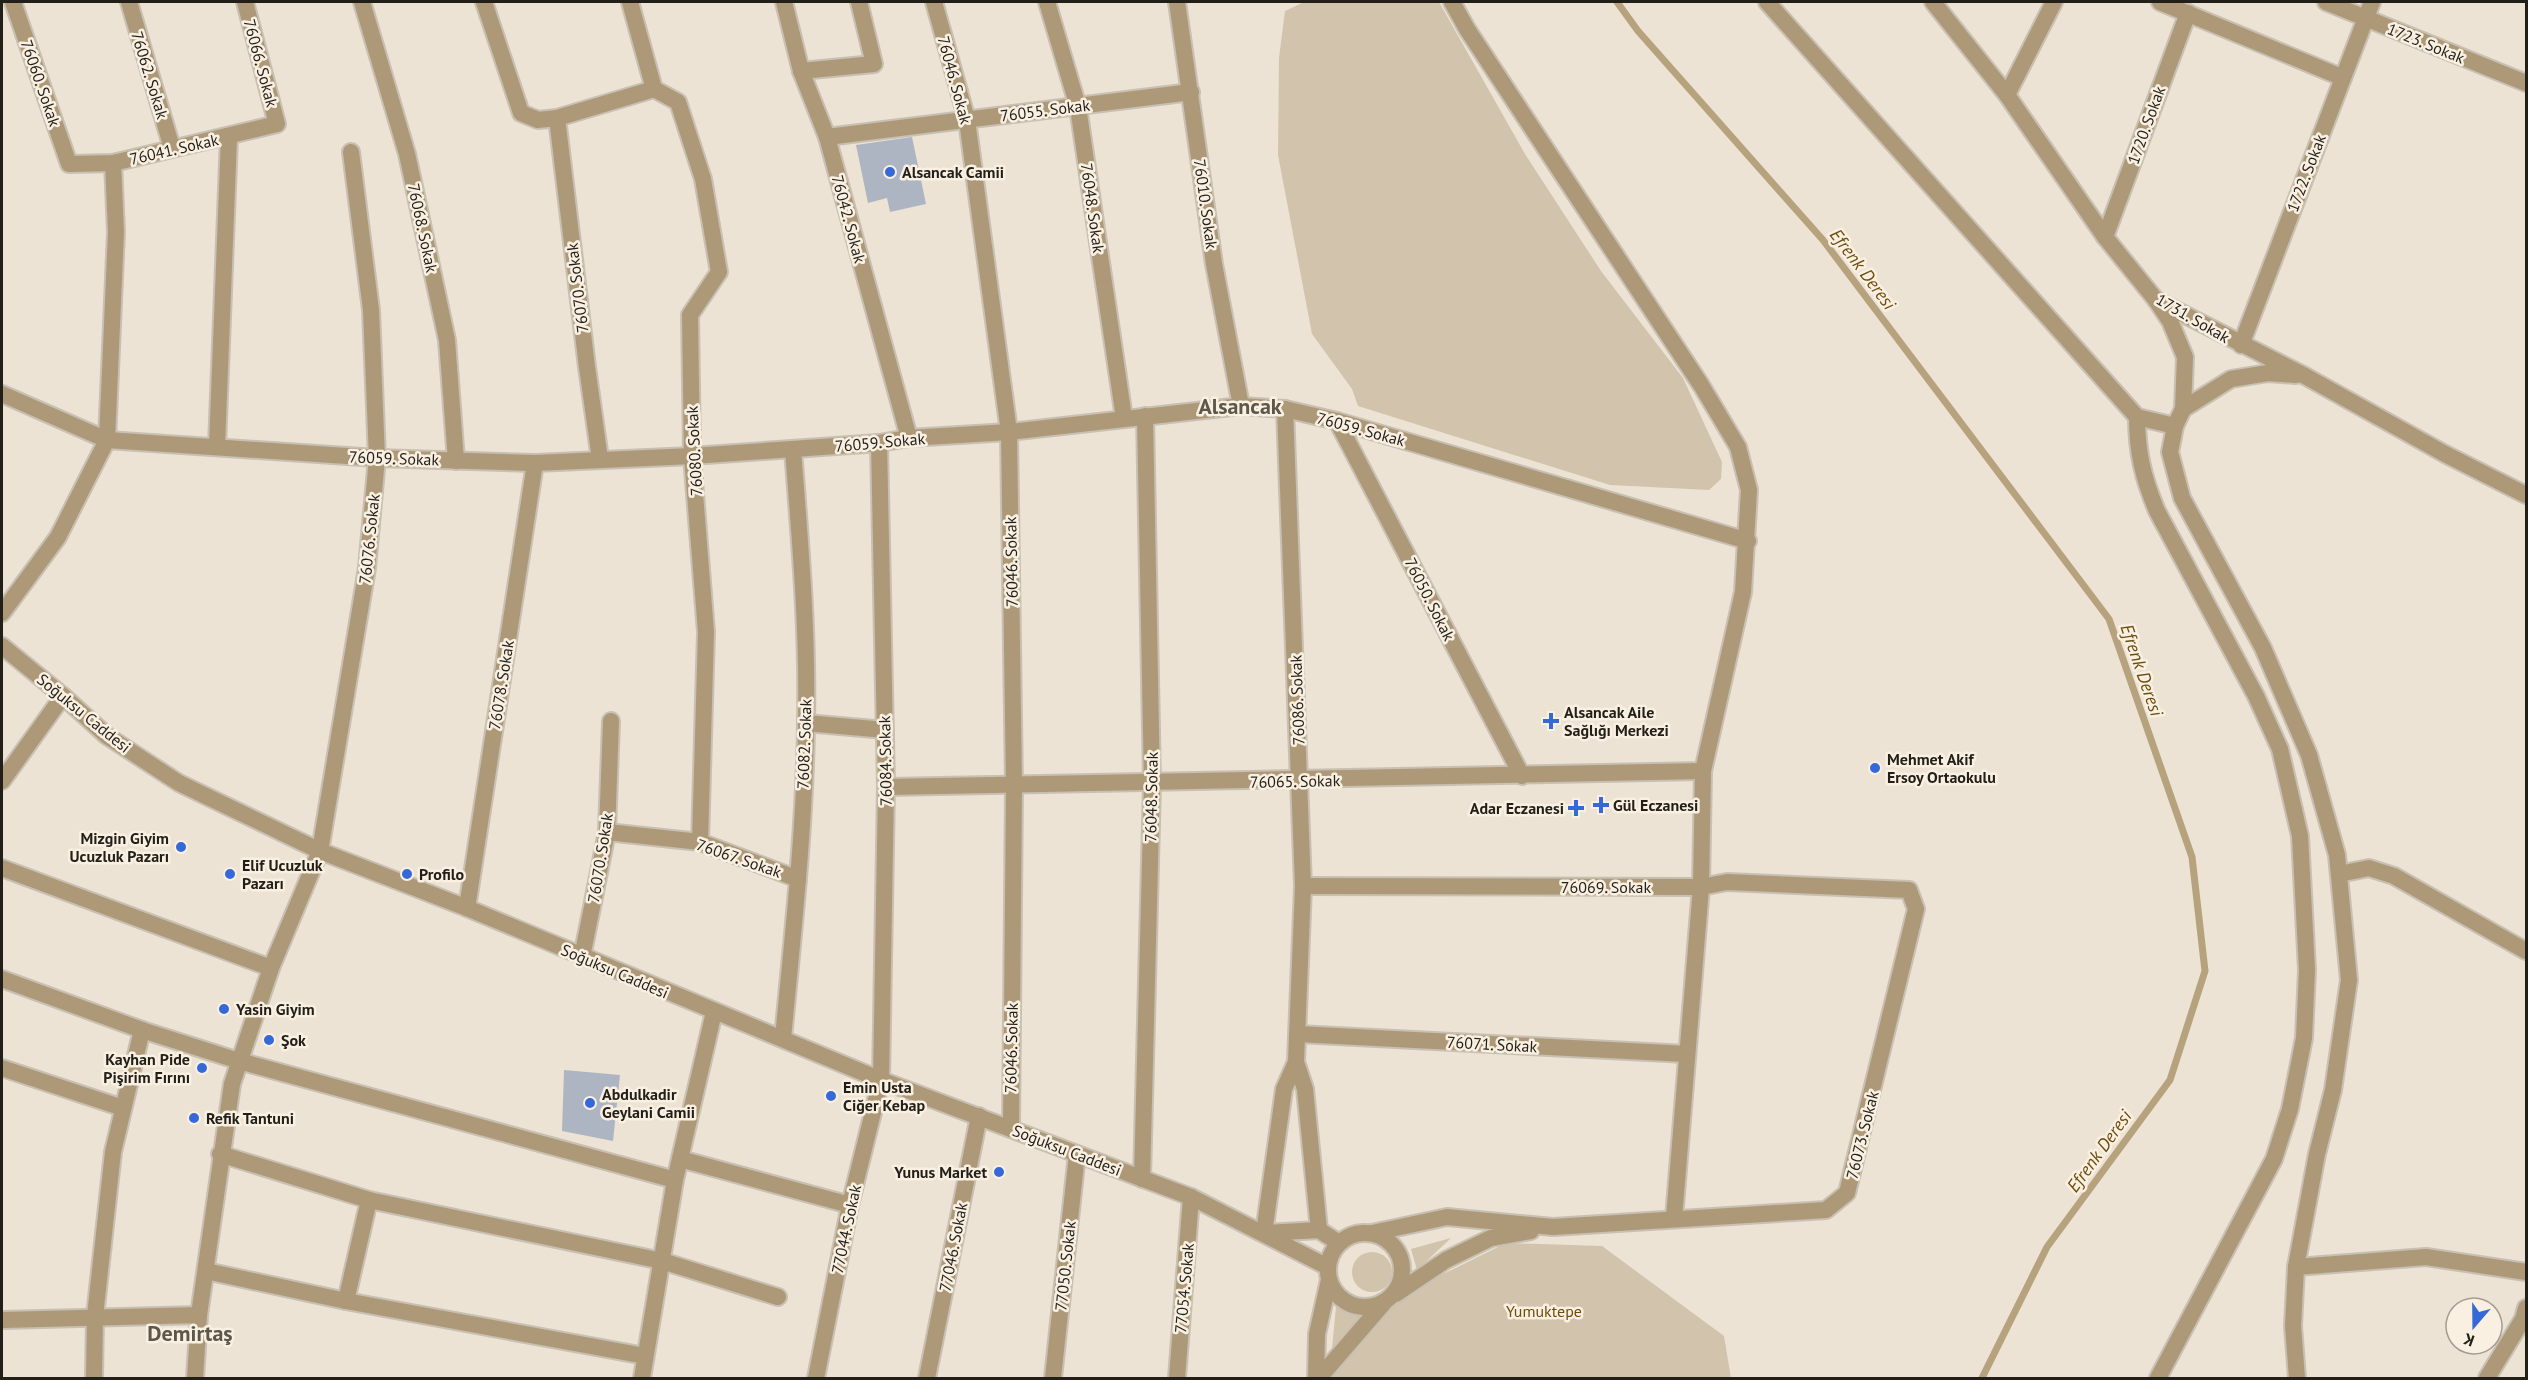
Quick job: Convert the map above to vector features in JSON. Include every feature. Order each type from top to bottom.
[{"type":"street","name":"76060. Sokak","points":[[13,2],[69,164]]},
{"type":"street","name":"76062. Sokak","points":[[129,2],[172,148]]},
{"type":"street","name":"76066. Sokak","points":[[245,2],[277,124]]},
{"type":"street","name":"76068. Sokak","points":[[362,2],[407,154],[447,340],[456,460]]},
{"type":"street","points":[[484,2],[521,113],[538,120],[558,118],[654,89],[630,2]]},
{"type":"street","name":"76042. Sokak","points":[[784,2],[801,71],[827,137],[909,438]]},
{"type":"street","points":[[801,71],[874,64],[859,2]]},
{"type":"street","name":"76046. Sokak","points":[[934,2],[967,120],[1009,432],[1014,787],[1011,1129]]},
{"type":"street","name":"76048. Sokak","points":[[1047,2],[1078,106],[1124,418]]},
{"type":"street","name":"76010. Sokak","points":[[1177,2],[1214,264],[1241,406]]},
{"type":"street","points":[[1452,2],[1467,29],[1701,385],[1738,447],[1749,490],[1748,541],[1743,592],[1703,771],[1701,887],[1674,1218]]},
{"type":"street","points":[[1767,2],[2137,417],[2175,426]]},
{"type":"street","name":"1731. Sokak","points":[[1933,2],[2007,95],[2105,237],[2156,300],[2305,376],[2445,454],[2526,495]]},
{"type":"street","points":[[2007,95],[2054,2]]},
{"type":"street","points":[[2160,2],[2342,77]]},
{"type":"street","name":"1723. Sokak","points":[[2326,2],[2526,83]]},
{"type":"street","name":"1722. Sokak","points":[[2241,345],[2372,2]]},
{"type":"street","name":"1720. Sokak","points":[[2105,237],[2188,13]]},
{"type":"street","name":"76080. Sokak","points":[[654,89],[678,102],[703,179],[719,272],[690,315],[692,456],[706,632],[700,842]]},
{"type":"street","name":"76055. Sokak","points":[[827,137],[1191,92]]},
{"type":"street","name":"76070. Sokak","points":[[558,118],[600,459]]},
{"type":"street","name":"76041. Sokak","points":[[69,164],[113,163],[277,124]]},
{"type":"street","points":[[217,446],[229,137]]},
{"type":"street","name":"76076. Sokak","points":[[195,1378],[199,1315],[220,1155],[232,1084],[271,968],[320,851],[367,568],[377,458],[371,310],[351,152]]},
{"type":"street","points":[[2,613],[58,537],[107,440],[116,232],[113,163]]},
{"type":"street","points":[[2156,300],[2170,321],[2185,357],[2183,409],[2175,426],[2170,452],[2182,498],[2263,648],[2309,755],[2337,855],[2349,981],[2333,1090],[2317,1154],[2296,1267],[2293,1326],[2297,1378]]},
{"type":"street","points":[[2183,409],[2231,380],[2268,373],[2305,376]]},
{"type":"street","name":"76059. Sokak","points":[[2,394],[107,440],[377,458],[535,463],[793,450],[879,443],[909,438],[1009,432],[1241,406],[1285,409],[1337,421],[1748,541]]},
{"type":"street","name":"76086. Sokak","points":[[1264,1233],[1284,1089],[1296,1062],[1303,886],[1285,409]]},
{"type":"street","name":"76048. Sokak","points":[[1142,1179],[1152,783],[1145,416]]},
{"type":"street","points":[[2137,417],[2137,440],[2144,479],[2157,511],[2256,696],[2280,749],[2300,836],[2307,970],[2304,1038],[2290,1109],[2274,1159],[2158,1378]]},
{"type":"street","name":"76050. Sokak","points":[[1337,421],[1522,776]]},
{"type":"street","name":"76084. Sokak","points":[[879,443],[886,788],[881,1080]]},
{"type":"street","name":"76082. Sokak","points":[[783,1038],[798,879],[806,723],[806,620],[793,450]]},
{"type":"street","name":"76078. Sokak","points":[[467,908],[535,463]]},
{"type":"street","name":"Soğuksu Caddesi","points":[[2,646],[107,736],[179,783],[320,851],[467,908],[881,1080],[1191,1197],[1264,1233],[1328,1273]]},
{"type":"street","points":[[2,781],[63,696]]},
{"type":"street","name":"76070. Sokak","points":[[582,957],[607,832],[611,721]]},
{"type":"street","points":[[806,723],[885,730]]},
{"type":"street","name":"76065. Sokak","points":[[886,788],[1703,771]]},
{"type":"street","name":"76067. Sokak","points":[[607,832],[700,842],[798,879]]},
{"type":"street","points":[[2,868],[271,968]]},
{"type":"street","points":[[2339,874],[2369,868],[2394,876],[2526,951]]},
{"type":"street","name":"76069. Sokak","points":[[1303,886],[1701,887],[1727,882],[1909,890]]},
{"type":"street","name":"76073. Sokak","points":[[1553,1227],[1826,1210],[1847,1193],[1916,909],[1909,890]]},
{"type":"street","points":[[2,979],[142,1030],[239,1061],[675,1180]]},
{"type":"street","points":[[642,1378],[675,1180],[714,1012]]},
{"type":"street","points":[[94,1378],[95,1316],[113,1152],[142,1030]]},
{"type":"street","name":"76071. Sokak","points":[[1298,1034],[1687,1054]]},
{"type":"street","name":"76086. Sokak","points":[[1296,1062],[1305,1089],[1319,1230]]},
{"type":"street","points":[[2,1068],[123,1108]]},
{"type":"street","name":"77044. Sokak","points":[[816,1378],[850,1206],[881,1080]]},
{"type":"street","name":"77046. Sokak","points":[[927,1378],[979,1116]]},
{"type":"street","name":"77050. Sokak","points":[[1053,1378],[1077,1154]]},
{"type":"street","points":[[220,1155],[369,1200],[662,1261],[778,1297]]},
{"type":"street","points":[[680,1159],[850,1206]]},
{"type":"street","name":"77054. Sokak","points":[[1177,1378],[1191,1197]]},
{"type":"street","points":[[346,1301],[369,1200]]},
{"type":"street","points":[[1317,1378],[1317,1334],[1331,1254],[1339,1243],[1360,1233],[1372,1233],[1447,1217],[1553,1227]]},
{"type":"street","points":[[1328,1273],[1334,1292],[1343,1301],[1355,1307],[1369,1308],[1389,1299],[1446,1260],[1491,1238],[1553,1227]]},
{"type":"street","points":[[1264,1233],[1319,1230],[1339,1243]]},
{"type":"street","points":[[1317,1378],[1389,1299],[1401,1282],[1403,1268],[1400,1254],[1388,1241],[1372,1233]]},
{"type":"street","points":[[2296,1267],[2426,1257],[2526,1272]]},
{"type":"street","points":[[206,1271],[346,1301],[645,1356]]},
{"type":"street","points":[[2487,1378],[2523,1319],[2526,1308]]},
{"type":"street","points":[[2,1320],[199,1315]]},
{"type":"green space","points":[[1304,2],[1439,2],[1525,154],[1601,271],[1683,378],[1722,462],[1721,479],[1709,490],[1610,485],[1358,406],[1352,389],[1312,334],[1278,155],[1279,58],[1285,11]]},
{"type":"green space","points":[[1451,1238],[1417,1270],[1411,1249]]},
{"type":"green space","name":"Yumuktepe","points":[[1506,1243],[1602,1246],[1724,1336],[1731,1378],[1331,1378],[1352,1346],[1405,1293]]},
{"type":"green space","points":[[1372,1252],[1386,1258],[1392,1272],[1386,1286],[1372,1292],[1358,1286],[1352,1272],[1358,1258]]},
{"type":"green space","points":[[1336,1307],[1361,1317],[1332,1348]]},
{"type":"building","name":"Alsancak Camii","points":[[912,137],[926,204],[890,212],[887,198],[868,203],[856,145]]},
{"type":"building","name":"Abdulkadir Geylani Camii","points":[[564,1070],[620,1075],[613,1141],[562,1131]]},
{"type":"waterway","name":"Efrenk Deresi","points":[[1617,2],[1638,31],[1823,240],[2109,619],[2192,857],[2205,971],[2170,1080],[2047,1247],[1982,1378]]},
{"type":"place","name":"Alsancak Camii","points":[[890,172]]},
{"type":"place","name":"Alsancak Aile Sağlığı Merkezi","points":[[1551,721]]},
{"type":"place","name":"Mehmet Akif Ersoy Ortaokulu","points":[[1875,768]]},
{"type":"place","name":"Gül Eczanesi","points":[[1601,805]]},
{"type":"place","name":"Adar Eczanesi","points":[[1576,808]]},
{"type":"place","name":"Mizgin Giyim Ucuzluk Pazarı","points":[[181,847]]},
{"type":"place","name":"Elif Ucuzluk Pazarı","points":[[230,874]]},
{"type":"place","name":"Profilo","points":[[407,874]]},
{"type":"place","name":"Yasin Giyim","points":[[224,1009]]},
{"type":"place","name":"Şok","points":[[269,1040]]},
{"type":"place","name":"Kayhan Pide Pişirim Fırını","points":[[202,1068]]},
{"type":"place","name":"Emin Usta Ciğer Kebap","points":[[831,1096]]},
{"type":"place","name":"Abdulkadir Geylani Camii","points":[[590,1103]]},
{"type":"place","name":"Refik Tantuni","points":[[194,1118]]},
{"type":"place","name":"Yunus Market","points":[[999,1172]]},
{"type":"district","name":"Alsancak","points":[[1240,406]]},
{"type":"district","name":"Demirtaş","points":[[190,1333]]}]
